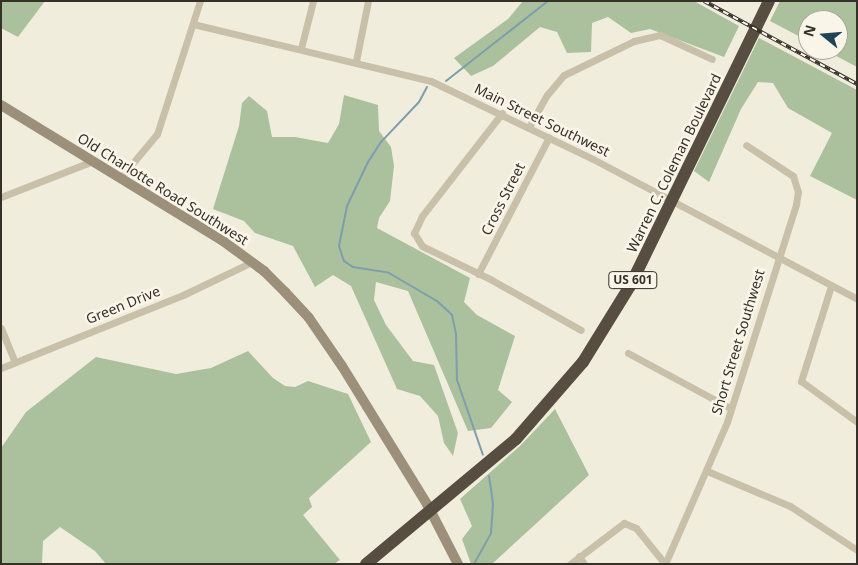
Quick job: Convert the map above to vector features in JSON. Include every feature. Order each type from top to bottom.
[{"type":"highway","name":"Warren C. Coleman Boulevard","points":[[366,564],[516,439],[568,381],[616,312],[672,202],[769,1]]},
{"type":"street","points":[[121,177],[158,134],[200,1]]},
{"type":"street","points":[[301,48],[313,1]]},
{"type":"street","points":[[356,61],[368,1]]},
{"type":"street","name":"Main Street Southwest","points":[[193,24],[356,61],[432,81],[550,137],[857,299]]},
{"type":"street","points":[[530,127],[547,96],[564,75],[634,41],[660,35],[712,59]]},
{"type":"street","name":"Old Charlotte Road Southwest","points":[[1,105],[94,160],[252,262],[285,292],[324,339],[430,512],[458,564]]},
{"type":"street","points":[[502,113],[422,216],[414,233],[422,246],[581,330]]},
{"type":"street","name":"Cross Street","points":[[478,274],[550,137]]},
{"type":"street","name":"Short Street Southwest","points":[[665,564],[707,471],[730,408],[796,204],[796,183],[789,172],[746,145]]},
{"type":"street","points":[[1,197],[94,160]]},
{"type":"street","name":"Green Drive","points":[[1,368],[183,294],[252,262]]},
{"type":"street","points":[[831,286],[801,382],[857,422]]},
{"type":"street","points":[[1,328],[15,362]]},
{"type":"street","points":[[628,353],[730,408]]},
{"type":"street","points":[[707,471],[790,506],[857,550]]},
{"type":"street","points":[[570,564],[624,523],[636,528],[665,564]]},
{"type":"street","points":[[580,556],[584,564]]},
{"type":"green space","points":[[1,1],[45,1],[18,37],[1,28]]},
{"type":"green space","points":[[523,1],[694,1],[739,26],[724,57],[650,29],[631,33],[608,17],[592,23],[591,52],[567,53],[557,32],[540,27],[493,66],[471,76],[454,58],[508,19]]},
{"type":"green space","points":[[780,1],[857,1],[857,67],[844,60],[848,60],[848,10],[798,10],[798,36],[770,21]]},
{"type":"green space","points":[[759,38],[857,90],[857,200],[810,176],[832,133],[788,108],[773,83],[758,82],[741,109],[709,182],[694,171]]},
{"type":"green space","points":[[344,95],[378,105],[379,131],[391,147],[394,166],[390,201],[379,218],[377,228],[470,278],[464,302],[477,315],[515,336],[498,390],[512,402],[491,428],[468,431],[408,291],[376,282],[374,300],[386,325],[413,361],[434,365],[458,433],[453,456],[444,443],[438,416],[420,396],[397,389],[351,286],[333,275],[315,287],[293,246],[255,233],[244,221],[213,209],[239,126],[242,103],[249,96],[267,111],[272,137],[295,137],[328,143],[339,124]]},
{"type":"green space","points":[[248,351],[273,378],[285,386],[295,387],[308,381],[348,394],[371,442],[309,498],[312,507],[303,515],[340,560],[334,564],[106,564],[95,551],[60,527],[43,541],[42,564],[1,564],[1,448],[26,412],[96,357],[176,374],[211,368]]},
{"type":"green space","points":[[555,409],[589,475],[492,564],[471,564],[462,539],[472,526],[460,499],[520,446]]},
{"type":"waterway","points":[[446,81],[548,1]]},
{"type":"waterway","points":[[427,87],[419,102],[381,142],[368,162],[347,206],[339,246],[344,261],[353,267],[389,273],[437,301],[452,315],[456,334],[457,380],[483,455]]},
{"type":"waterway","points":[[474,564],[491,533],[493,504],[489,476]]},
{"type":"railway","points":[[704,1],[857,84]]}]
